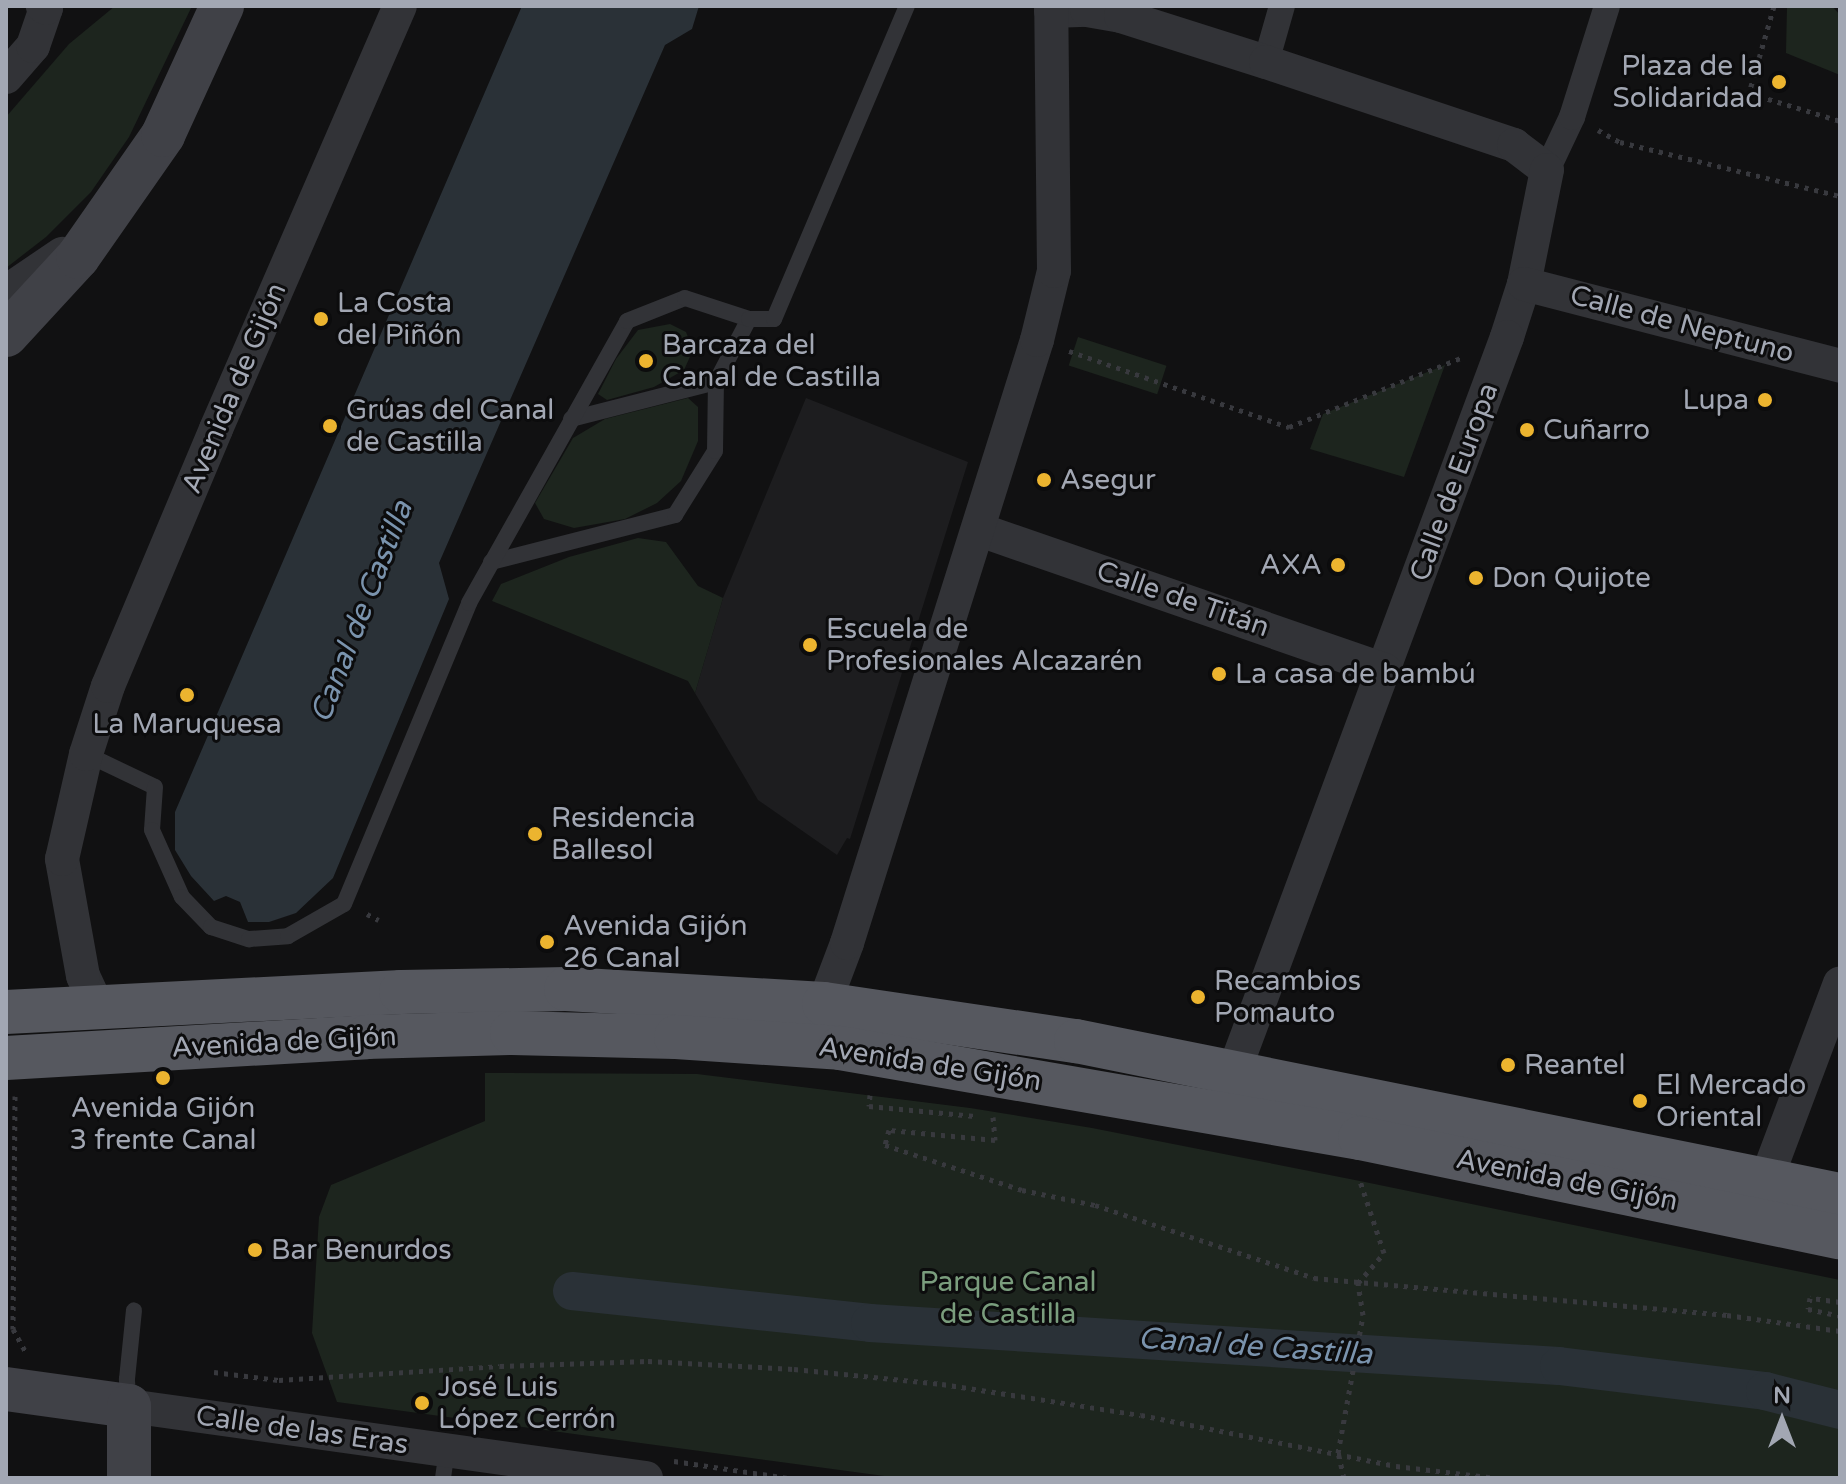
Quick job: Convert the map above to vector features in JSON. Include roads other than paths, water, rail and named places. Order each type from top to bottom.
[{"type":"highway","name":"Avenida de Gijón","points":[[6,1012],[401,992],[566,989],[824,1004],[1061,1038],[1840,1195]]},
{"type":"highway","name":"Avenida de Gijón","points":[[10,1077],[366,1037],[512,1033],[782,1042],[875,1052],[1360,1138],[1840,1237]]},
{"type":"main road","points":[[6,335],[78,257],[163,135],[222,6]]},
{"type":"main road","name":"Calle de las Eras","points":[[16,1370],[129,1406]]},
{"type":"main road","points":[[129,1406],[129,1478]]},
{"type":"street","name":"Avenida de Gijón","points":[[98,1008],[83,976],[62,859],[86,754],[108,686],[210,443],[400,6]]},
{"type":"street","points":[[1266,62],[1282,6]]},
{"type":"street","points":[[782,1042],[824,1004],[851,932],[980,530],[1037,340],[1054,271],[1051,9],[1087,10],[1121,16],[1266,62],[1514,145],[1547,170],[1572,117],[1607,6]]},
{"type":"street","points":[[6,77],[33,46],[48,7]]},
{"type":"street","name":"Calle de Europa","points":[[1234,1071],[1507,337],[1524,284],[1547,170]]},
{"type":"street","points":[[6,292],[30,279],[100,225]]},
{"type":"street","name":"Calle de Neptuno","points":[[1524,284],[1840,366]]},
{"type":"street","name":"Calle de Titán","points":[[980,530],[1385,670]]},
{"type":"street","points":[[1780,1225],[1766,1180],[1840,983]]},
{"type":"street","name":"Calle de las Eras","points":[[129,1406],[445,1464],[646,1478]]},
{"type":"lane","points":[[86,754],[155,787],[152,830],[182,897],[211,927],[249,939],[288,936],[344,904],[469,603],[627,321],[685,298],[749,319],[774,319],[907,6]]},
{"type":"lane","points":[[491,562],[675,515],[715,451],[716,382],[749,319]]},
{"type":"lane","points":[[571,419],[716,382]]},
{"type":"lane","points":[[129,1406],[127,1379],[134,1310]]},
{"type":"water","points":[[522,6],[699,6],[692,29],[665,45],[439,563],[449,599],[333,878],[296,913],[269,922],[248,922],[240,902],[226,896],[214,901],[191,876],[175,850],[175,812]]},
{"type":"waterway","name":"Canal de Castilla","points":[[572,1291],[870,1323],[1559,1366],[1765,1391],[1840,1410]]},
{"type":"place","name":"Plaza de la Solidaridad","points":[[1779,82]]},
{"type":"place","name":"La Costa del Piñón","points":[[321,319]]},
{"type":"place","name":"Barcaza del Canal de Castilla","points":[[646,361]]},
{"type":"place","name":"Lupa","points":[[1765,400]]},
{"type":"place","name":"Grúas del Canal de Castilla","points":[[330,426]]},
{"type":"place","name":"Cuñarro","points":[[1527,430]]},
{"type":"place","name":"Asegur","points":[[1044,480]]},
{"type":"place","name":"AXA","points":[[1338,565]]},
{"type":"place","name":"Don Quijote","points":[[1476,578]]},
{"type":"place","name":"Escuela de Profesionales Alcazarén","points":[[810,645]]},
{"type":"place","name":"La casa de bambú","points":[[1219,674]]},
{"type":"place","name":"La Maruquesa","points":[[187,695]]},
{"type":"place","name":"Residencia Ballesol","points":[[535,834]]},
{"type":"place","name":"Avenida Gijón 26 Canal","points":[[547,942]]},
{"type":"place","name":"Recambios Pomauto","points":[[1198,997]]},
{"type":"place","name":"Reantel","points":[[1508,1065]]},
{"type":"place","name":"Avenida Gijón 3 frente Canal","points":[[163,1078]]},
{"type":"place","name":"El Mercado Oriental","points":[[1640,1101]]},
{"type":"place","name":"Bar Benurdos","points":[[255,1250]]},
{"type":"place","name":"José Luis López Cerrón","points":[[422,1403]]},
{"type":"park label","name":"Parque Canal de Castilla","points":[[1008,1298]]}]
